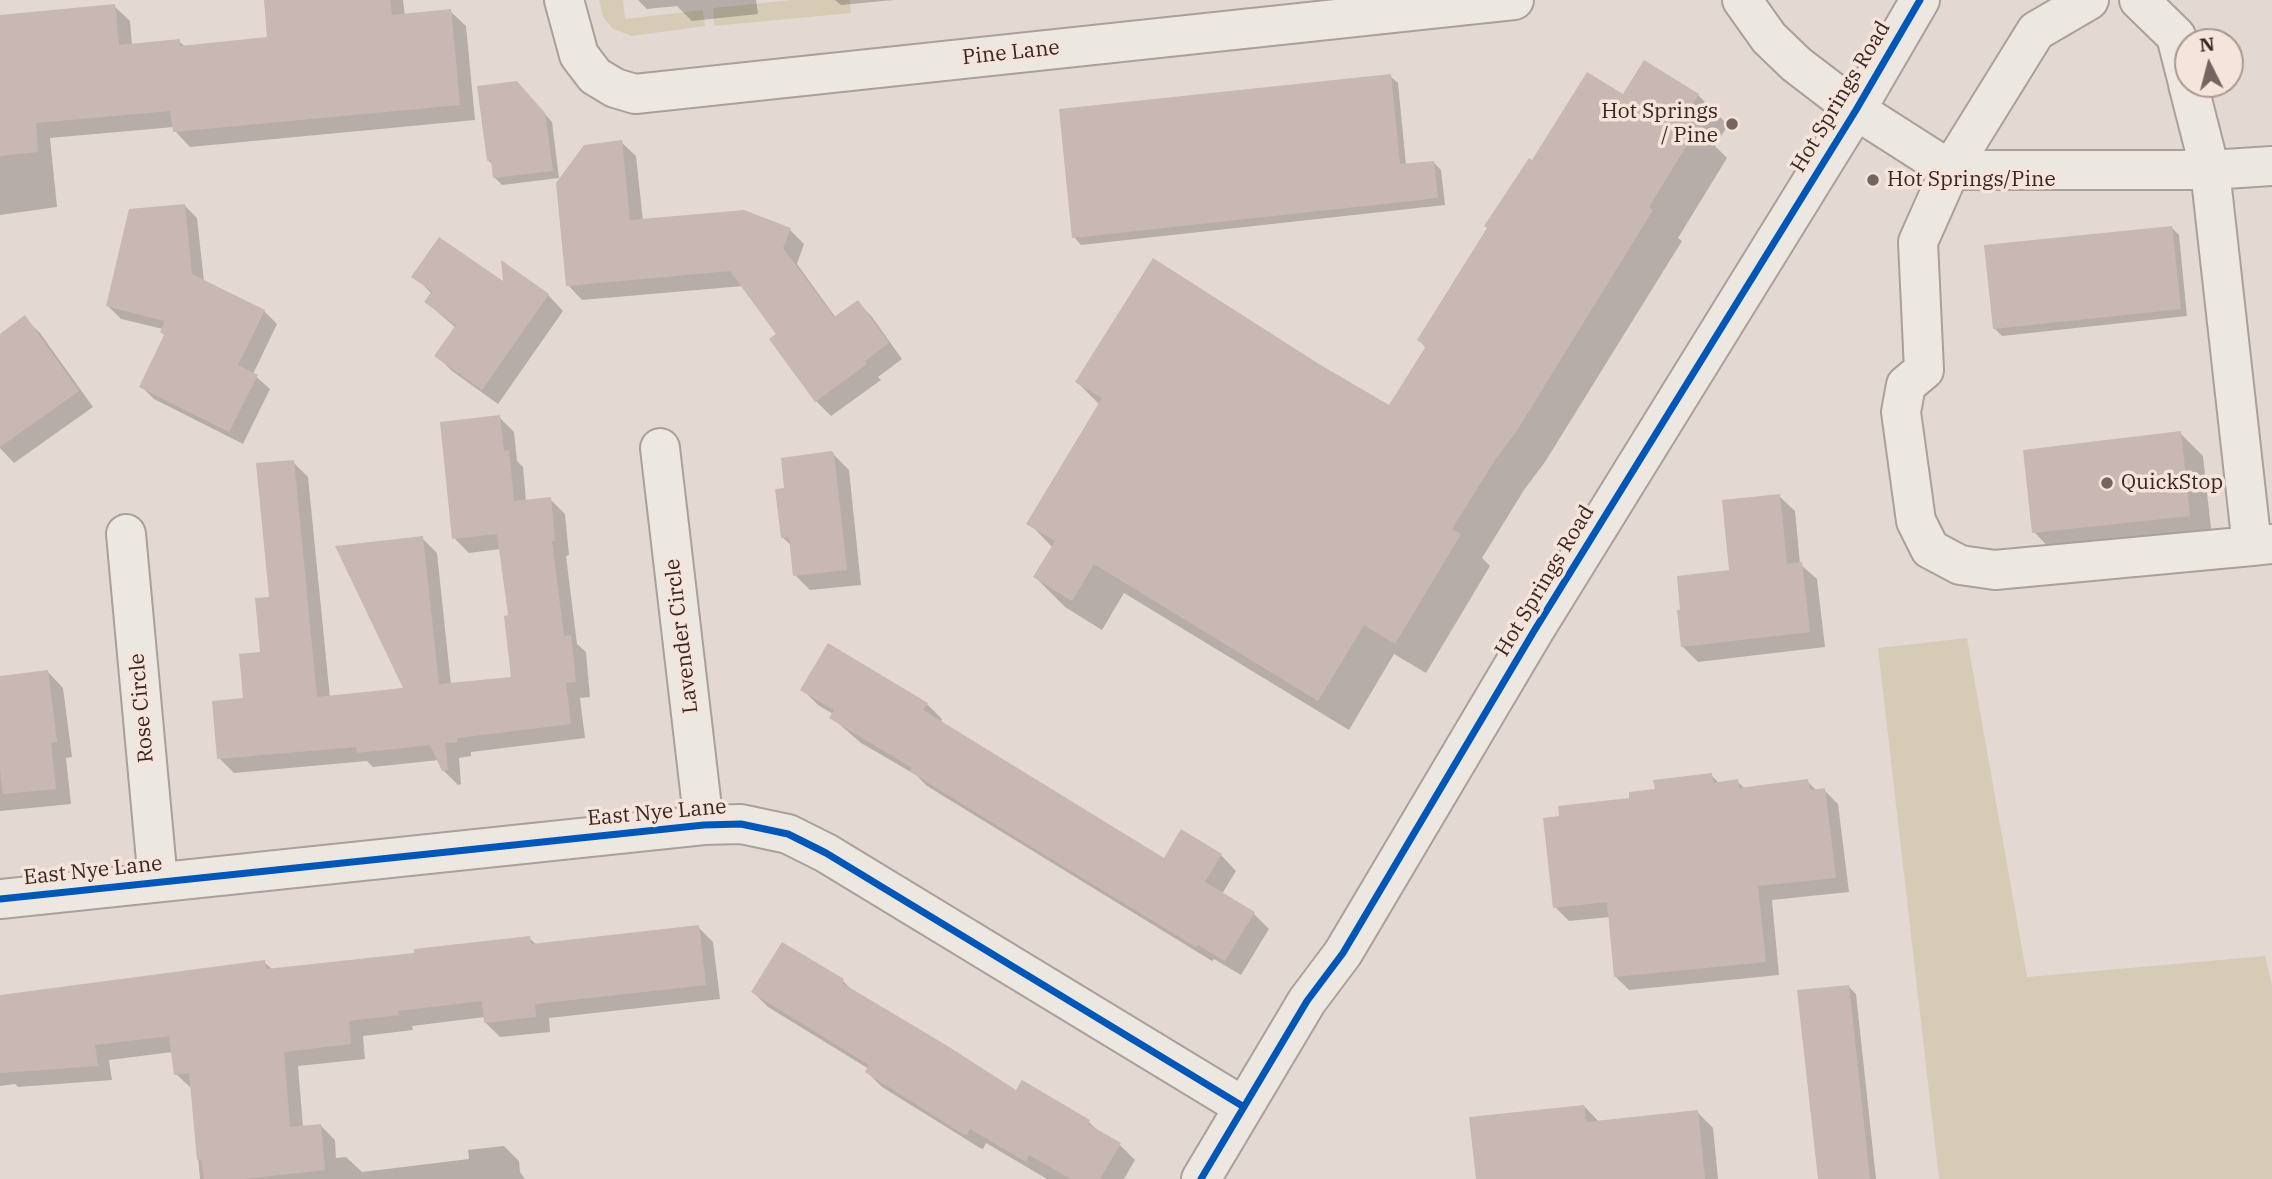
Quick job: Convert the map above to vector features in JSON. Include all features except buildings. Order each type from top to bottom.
[{"type":"street","name":"Pine Lane","points":[[564,0],[579,55],[595,76],[615,88],[635,94],[1514,0]]},
{"type":"street","points":[[1742,0],[1769,38],[1796,64],[1856,110],[1950,170],[2210,170],[2272,166]]},
{"type":"street","name":"Hot Springs Road","points":[[1200,1179],[1307,1000],[1343,953],[1534,631],[1856,110],[1920,0]]},
{"type":"street","points":[[2089,0],[2036,31],[1950,170],[1918,242],[1924,370],[1906,385],[1901,412],[1916,521],[1930,549],[1960,565],[1995,570],[2262,545],[2210,170],[2192,98]]},
{"type":"street","points":[[2139,0],[2174,34]]},
{"type":"street","name":"Lavender Circle","points":[[660,448],[704,825]]},
{"type":"street","name":"Rose Circle","points":[[126,534],[158,882]]},
{"type":"street","name":"East Nye Lane","points":[[0,898],[704,825],[741,824],[788,834],[827,853],[1244,1107]]},
{"type":"shaded area","points":[[599,0],[623,0],[625,19],[703,10],[705,26],[632,36],[613,29],[603,17]]},
{"type":"shaded area","points":[[792,0],[850,0],[851,13],[714,26],[713,8]]},
{"type":"shaded area","points":[[1967,638],[2027,977],[2265,956],[2272,985],[2272,1179],[1939,1179],[1878,648]]},
{"type":"cycle path","points":[[1201,1179],[1307,1001],[1343,953],[1534,631],[1856,110],[1920,0]]},
{"type":"cycle path","points":[[0,899],[704,825],[741,824],[788,834],[826,853],[1244,1107]]},
{"type":"place","name":"Hot Springs / Pine","points":[[1732,124]]},
{"type":"place","name":"Hot Springs/Pine","points":[[1873,180]]},
{"type":"place","name":"QuickStop","points":[[2107,483]]}]
